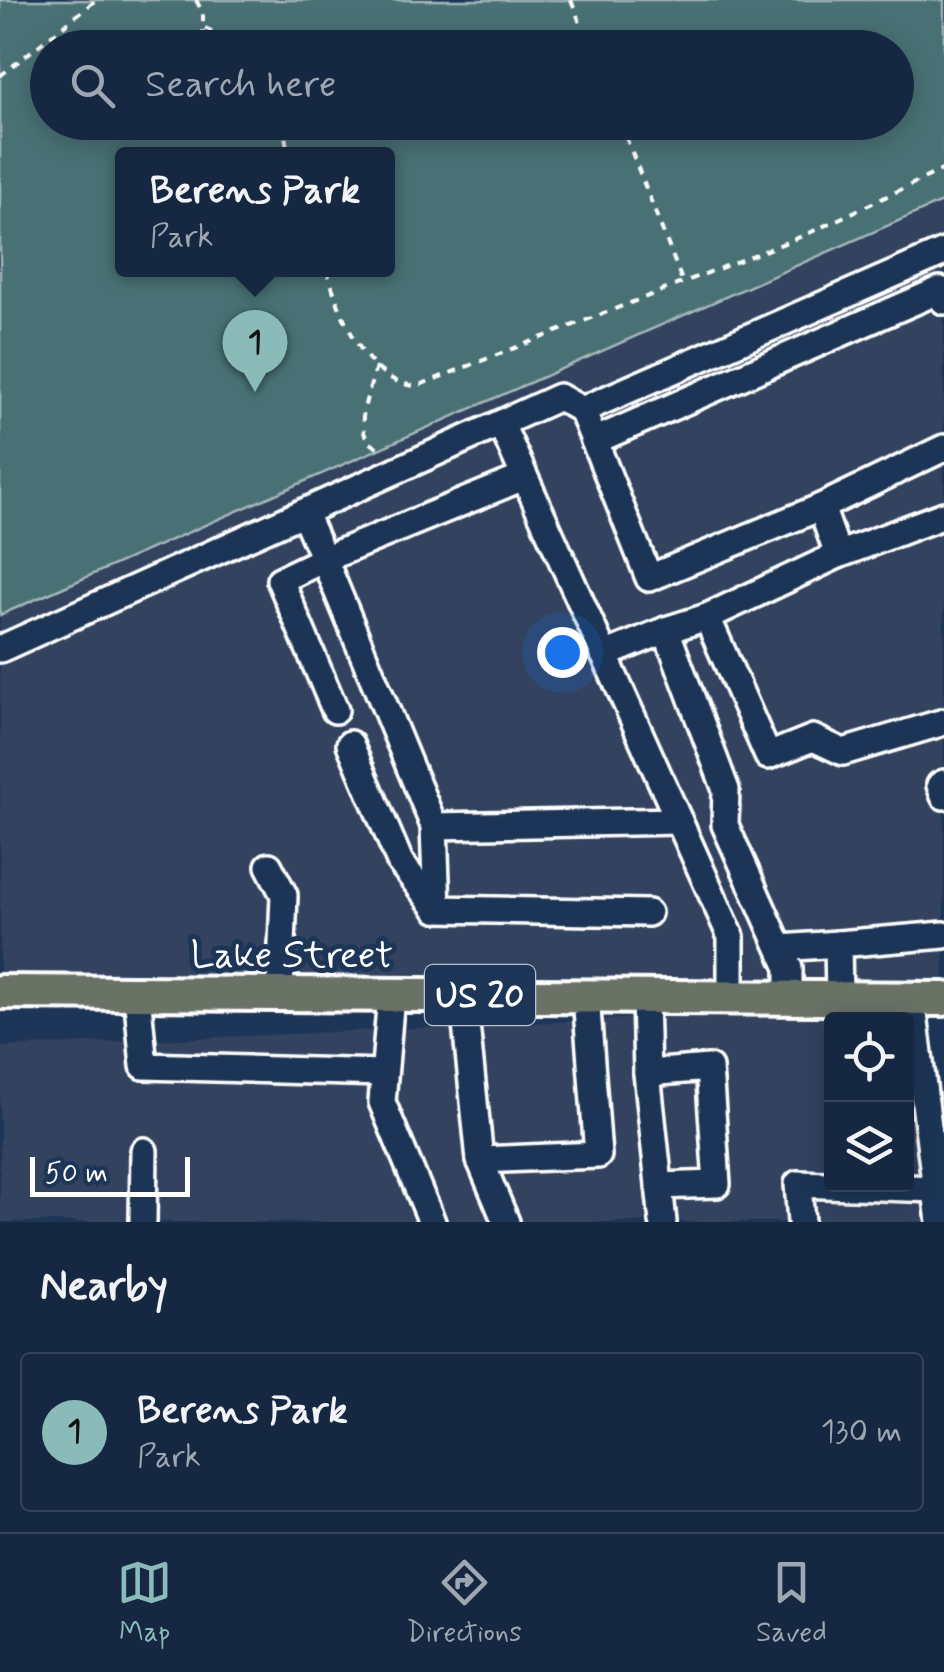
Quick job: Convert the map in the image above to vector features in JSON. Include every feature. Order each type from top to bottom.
[{"type":"main road","name":"Lake Street","points":[[0,992],[928,999]]},
{"type":"street","points":[[582,410],[944,252]]},
{"type":"street","points":[[594,441],[940,290],[944,301]]},
{"type":"street","points":[[0,649],[559,398],[582,410],[649,578],[821,507],[944,448]]},
{"type":"street","points":[[501,424],[732,938],[732,997]]},
{"type":"street","points":[[335,710],[280,580],[524,477]]},
{"type":"street","points":[[821,507],[838,555]]},
{"type":"street","points":[[304,513],[434,826],[437,909]]},
{"type":"street","points":[[604,655],[706,617],[838,555],[944,515]]},
{"type":"street","points":[[706,617],[768,756],[813,738],[844,752],[944,722]]},
{"type":"street","points":[[666,630],[726,790],[725,825],[788,968],[789,998]]},
{"type":"street","points":[[350,744],[400,862],[437,909]]},
{"type":"street","points":[[944,783],[940,785],[944,796]]},
{"type":"street","points":[[434,826],[679,821]]},
{"type":"street","points":[[269,866],[284,896],[280,994]]},
{"type":"street","points":[[437,909],[648,913]]},
{"type":"street","points":[[781,948],[944,935]]},
{"type":"street","points":[[838,944],[839,998]]},
{"type":"street","points":[[137,993],[144,1066],[383,1073]]},
{"type":"street","points":[[390,995],[382,1102],[432,1222]]},
{"type":"street","points":[[463,995],[480,1160],[506,1222]]},
{"type":"street","points":[[480,1160],[598,1155],[586,996]]},
{"type":"street","points":[[645,996],[647,1073],[663,1222]]},
{"type":"street","points":[[928,999],[940,1222]]},
{"type":"street","points":[[647,1073],[709,1068],[717,1184],[659,1186]]},
{"type":"street","points":[[143,1222],[144,1150]]},
{"type":"street","points":[[801,1222],[798,1184],[936,1189]]},
{"type":"path","points":[[58,30],[96,0]]},
{"type":"path","points":[[196,0],[210,30]]},
{"type":"path","points":[[571,0],[583,30]]},
{"type":"path","points":[[0,76],[30,52]]},
{"type":"path","points":[[627,140],[684,283]]},
{"type":"path","points":[[330,277],[348,325],[376,367],[401,385],[433,382],[563,326],[805,235],[944,169]]},
{"type":"path","points":[[376,367],[362,430],[367,442],[386,450]]},
{"type":"shaded area","points":[[944,201],[944,989],[0,983],[0,615]]},
{"type":"shaded area","points":[[906,1006],[907,1012],[824,1012],[824,1192],[914,1192],[914,1068],[934,1222],[0,1222],[0,1047]]},
{"type":"green space","points":[[0,0],[944,0],[944,201],[0,615]]},
{"type":"place","name":"Berens Park","points":[[255,392]]}]
